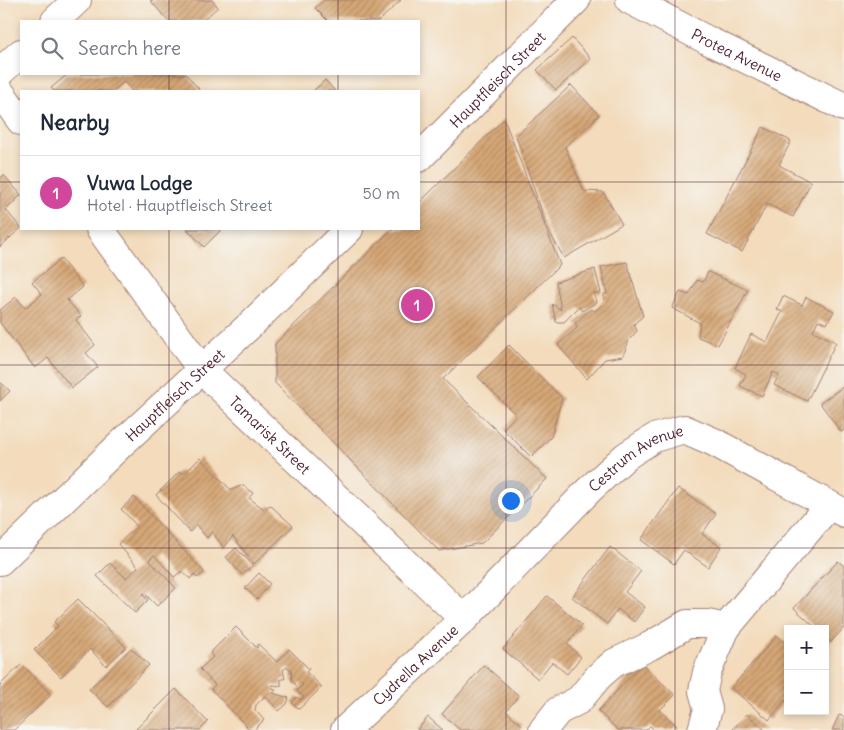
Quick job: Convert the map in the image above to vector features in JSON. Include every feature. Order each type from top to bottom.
[{"type":"street","points":[[55,20],[77,0]]},
{"type":"street","name":"Hauptfleisch Street","points":[[420,157],[576,0]]},
{"type":"street","name":"Protea Avenue","points":[[630,0],[844,107]]},
{"type":"street","points":[[0,72],[20,53]]},
{"type":"street","points":[[0,92],[20,120]]},
{"type":"street","name":"Tamarisk Street","points":[[101,230],[202,369],[464,619]]},
{"type":"street","name":"Hauptfleisch Street","points":[[0,561],[348,230]]},
{"type":"street","name":"Cestrum Avenue","points":[[464,619],[589,490],[626,456],[654,438],[684,429],[714,442],[837,509]]},
{"type":"street","points":[[702,730],[708,709],[703,690],[707,672],[726,628],[837,509]]},
{"type":"street","name":"Cydrella Avenue","points":[[345,730],[464,619]]},
{"type":"street","points":[[543,730],[558,711],[579,700],[599,676],[614,663],[650,646],[687,624],[707,624],[726,628]]},
{"type":"building","points":[[150,0],[212,0],[218,7],[203,20],[167,20]]},
{"type":"building","points":[[324,0],[401,0],[380,20],[327,20],[315,8]]},
{"type":"building","points":[[572,38],[591,59],[556,90],[537,70]]},
{"type":"building","points":[[67,75],[187,75],[199,89],[131,90],[124,82],[114,90],[53,90],[51,88]]},
{"type":"building","points":[[325,80],[334,90],[314,90]]},
{"type":"building","points":[[571,85],[599,115],[565,147],[584,191],[603,192],[622,224],[564,258],[548,230],[516,136]]},
{"type":"building","points":[[504,119],[560,265],[443,379],[547,479],[482,543],[439,551],[275,383],[275,344],[391,230],[420,230],[420,202]]},
{"type":"building","points":[[763,127],[791,141],[779,165],[811,182],[793,217],[767,204],[742,252],[707,234]]},
{"type":"building","points":[[4,175],[20,194],[6,210],[20,229],[0,247],[0,178]]},
{"type":"building","points":[[188,230],[221,230],[204,247]]},
{"type":"building","points":[[61,259],[83,287],[67,300],[81,316],[76,320],[95,345],[86,353],[98,367],[72,388],[48,358],[35,368],[0,323],[0,310],[16,297],[25,308],[42,294],[32,282]]},
{"type":"building","points":[[627,262],[643,316],[634,324],[637,331],[629,340],[623,356],[605,359],[587,379],[558,345],[578,327],[575,323],[591,309],[595,311],[604,302],[604,294],[607,294],[601,267]]},
{"type":"building","points":[[595,269],[601,293],[593,293],[597,302],[582,311],[579,307],[564,322],[556,322],[552,304],[561,310],[556,282]]},
{"type":"building","points":[[708,272],[748,290],[718,345],[698,337],[700,323],[672,308],[680,292],[689,295],[697,280],[703,282]]},
{"type":"building","points":[[783,296],[802,305],[806,297],[834,311],[827,324],[818,320],[813,331],[836,342],[807,401],[774,385],[779,375],[773,372],[762,396],[740,386],[746,374],[735,368],[751,334],[767,342],[782,312],[777,309]]},
{"type":"building","points":[[509,345],[562,398],[551,437],[531,457],[503,429],[516,415],[478,377]]},
{"type":"building","points":[[0,382],[10,391],[0,401]]},
{"type":"building","points":[[844,386],[844,430],[841,432],[820,403]]},
{"type":"building","points":[[200,458],[231,490],[243,485],[253,493],[249,498],[264,509],[270,505],[293,526],[254,564],[233,536],[224,548],[212,532],[207,538],[196,525],[190,532],[156,495],[180,471],[184,474]]},
{"type":"building","points":[[678,488],[716,514],[702,534],[721,547],[708,567],[684,550],[674,564],[641,540]]},
{"type":"building","points":[[134,497],[204,572],[197,578],[194,574],[190,579],[182,571],[174,577],[154,555],[149,560],[176,588],[157,606],[144,593],[143,595],[148,600],[135,613],[97,576],[110,563],[126,578],[138,567],[118,544],[137,526],[121,509]]},
{"type":"building","points":[[610,547],[641,571],[625,592],[645,607],[634,622],[618,609],[607,624],[572,597]]},
{"type":"building","points":[[236,548],[253,565],[242,575],[226,557]]},
{"type":"building","points":[[838,561],[844,566],[844,628],[831,642],[829,640],[829,625],[813,625],[794,608]]},
{"type":"building","points":[[259,573],[270,584],[257,599],[245,588]]},
{"type":"building","points":[[547,596],[582,625],[567,644],[581,657],[567,674],[552,662],[538,679],[503,649]]},
{"type":"building","points":[[78,599],[126,647],[106,666],[90,649],[61,677],[34,650],[58,626],[54,622]]},
{"type":"building","points":[[236,627],[257,648],[258,644],[277,662],[289,649],[309,669],[306,672],[322,687],[299,709],[292,703],[297,697],[301,700],[304,697],[297,691],[303,685],[300,682],[297,686],[292,681],[291,669],[287,667],[283,670],[285,679],[281,679],[281,686],[273,685],[271,687],[276,690],[273,693],[289,698],[287,704],[279,711],[265,696],[256,705],[255,710],[264,720],[254,730],[250,730],[211,689],[215,685],[200,669],[213,657],[210,653]]},
{"type":"building","points":[[777,635],[784,641],[784,701],[769,720],[731,688]]},
{"type":"building","points":[[131,648],[149,665],[108,707],[89,689]]},
{"type":"building","points":[[22,664],[51,695],[14,730],[0,730],[0,685]]},
{"type":"building","points":[[642,664],[675,695],[660,710],[677,726],[673,730],[654,730],[650,726],[646,730],[618,730],[598,711]]},
{"type":"building","points":[[484,665],[519,696],[506,711],[522,725],[518,730],[460,730],[442,714]]},
{"type":"building","points":[[176,689],[208,722],[200,730],[135,730]]},
{"type":"building","points":[[747,714],[765,730],[732,730]]},
{"type":"building","points":[[839,715],[844,717],[844,730],[832,730]]},
{"type":"building","points":[[428,717],[443,730],[417,730]]},
{"type":"place","name":"Vuwa Lodge","points":[[417,305]]}]
